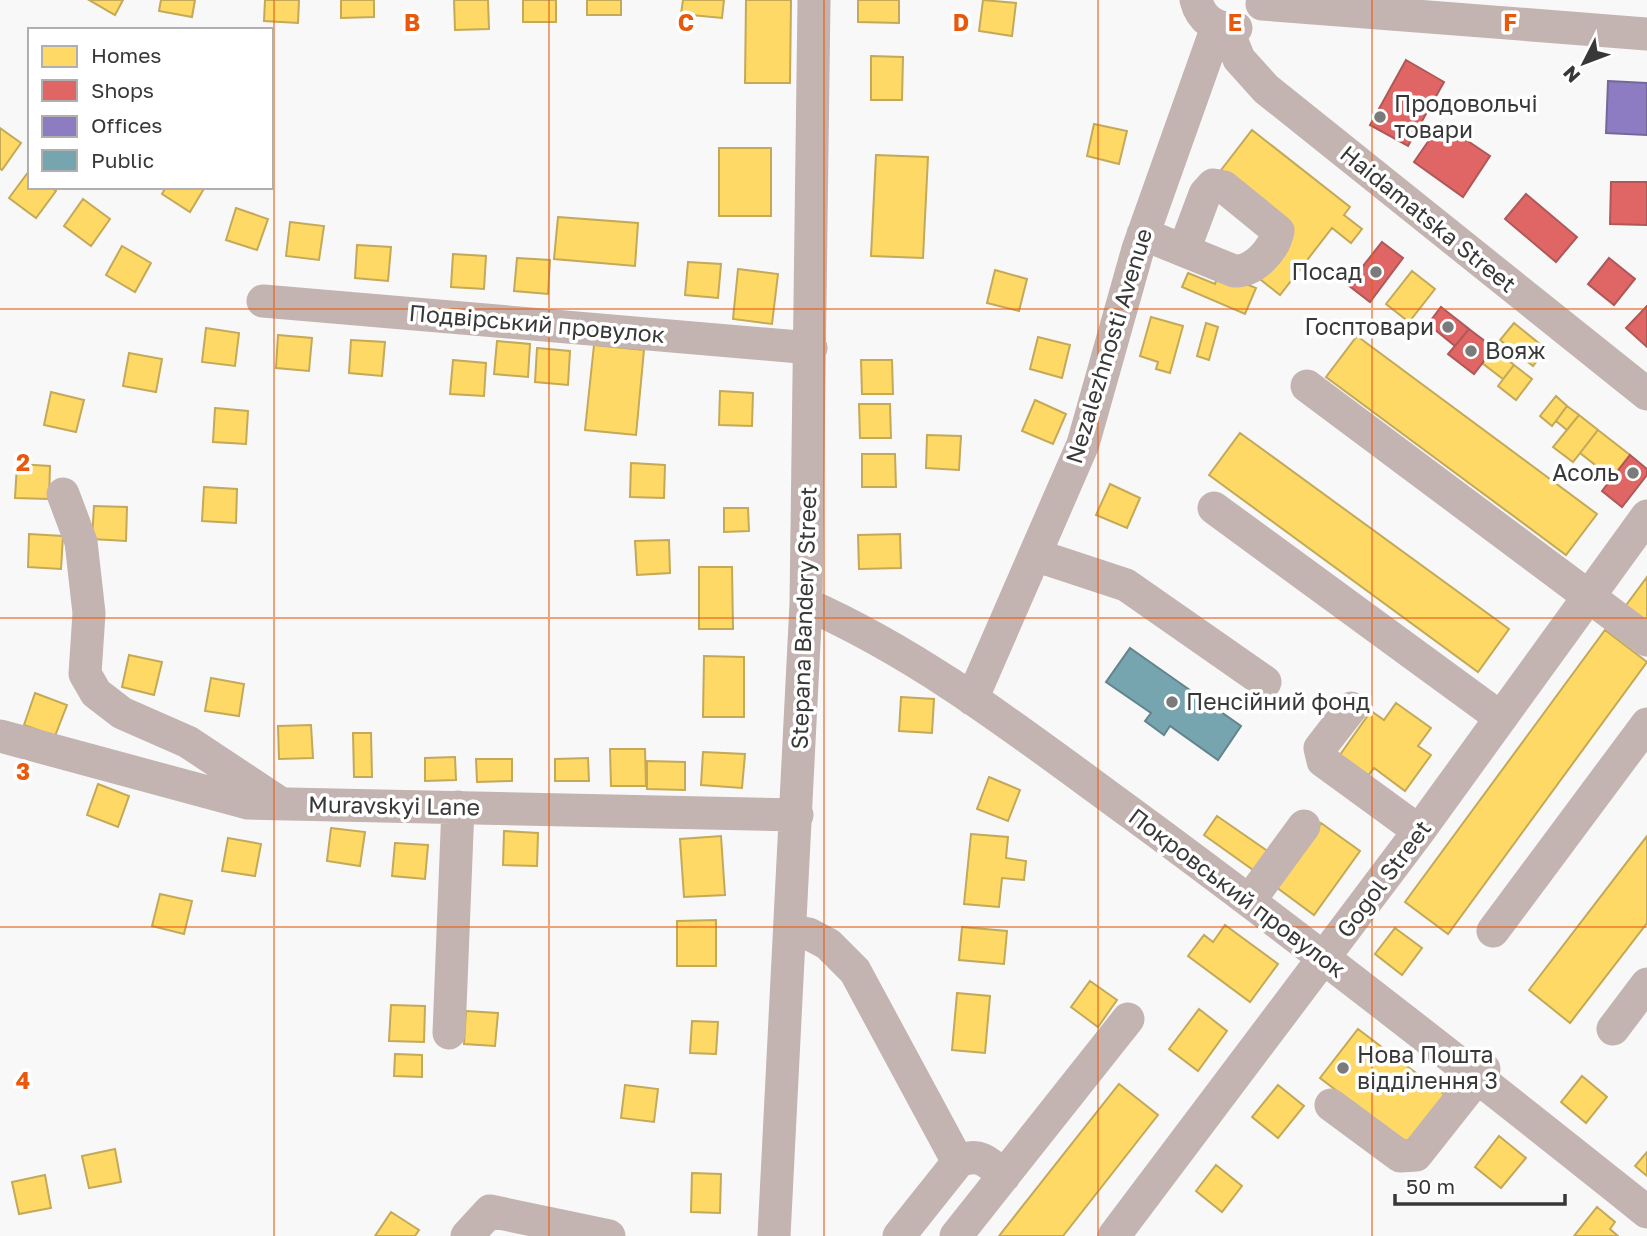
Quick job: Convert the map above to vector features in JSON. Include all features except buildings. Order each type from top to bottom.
[{"type":"street","name":"Stepana Bandery Street","points":[[774,1236],[806,604],[814,0]]},
{"type":"street","name":"Haidamatska Street","points":[[1196,0],[1201,14],[1222,28],[1240,59],[1266,89],[1647,394]]},
{"type":"street","points":[[1222,28],[1245,25],[1262,2],[1476,11],[1647,34]]},
{"type":"street","name":"Nezalezhnosti Avenue","points":[[972,699],[1083,444],[1143,234],[1222,28]]},
{"type":"street","points":[[1143,234],[1184,250]]},
{"type":"street","name":"Подвірський провулок","points":[[263,301],[811,348]]},
{"type":"street","points":[[1307,386],[1647,640]]},
{"type":"street","points":[[63,494],[81,542],[89,613],[85,674],[96,693],[122,713],[188,742],[282,804]]},
{"type":"street","points":[[1214,508],[1501,718]]},
{"type":"street","name":"Gogol Street","points":[[1114,1236],[1325,958],[1647,516]]},
{"type":"street","points":[[1035,555],[1126,584],[1265,682]]},
{"type":"street","name":"Покровський провулок","points":[[806,604],[847,622],[972,699],[1250,900],[1647,1212]]},
{"type":"street","points":[[1351,708],[1320,748],[1323,761],[1419,831]]},
{"type":"street","points":[[1493,931],[1647,724]]},
{"type":"street","name":"Muravskyi Lane","points":[[0,736],[248,803],[797,815]]},
{"type":"street","points":[[449,1033],[458,807]]},
{"type":"street","points":[[1250,900],[1304,826]]},
{"type":"street","points":[[790,931],[809,934],[828,944],[855,971],[958,1162]]},
{"type":"street","points":[[1613,1029],[1647,984]]},
{"type":"street","points":[[956,1236],[1128,1019]]},
{"type":"street","points":[[1331,1105],[1400,1156],[1409,1158],[1416,1155],[1483,1069]]},
{"type":"street","points":[[899,1236],[958,1162],[968,1156],[978,1157],[1004,1176]]},
{"type":"street","points":[[467,1236],[491,1211],[609,1236]]},
{"type":"place","name":"Продовольчі товари","points":[[1380,117]]},
{"type":"place","name":"Посад","points":[[1376,272]]},
{"type":"place","name":"Госптовари","points":[[1448,327]]},
{"type":"place","name":"Вояж","points":[[1471,351]]},
{"type":"place","name":"Асоль","points":[[1633,473]]},
{"type":"place","name":"Пенсійний фонд","points":[[1172,702]]},
{"type":"place","name":"Нова Пошта відділення 3","points":[[1343,1068]]}]
